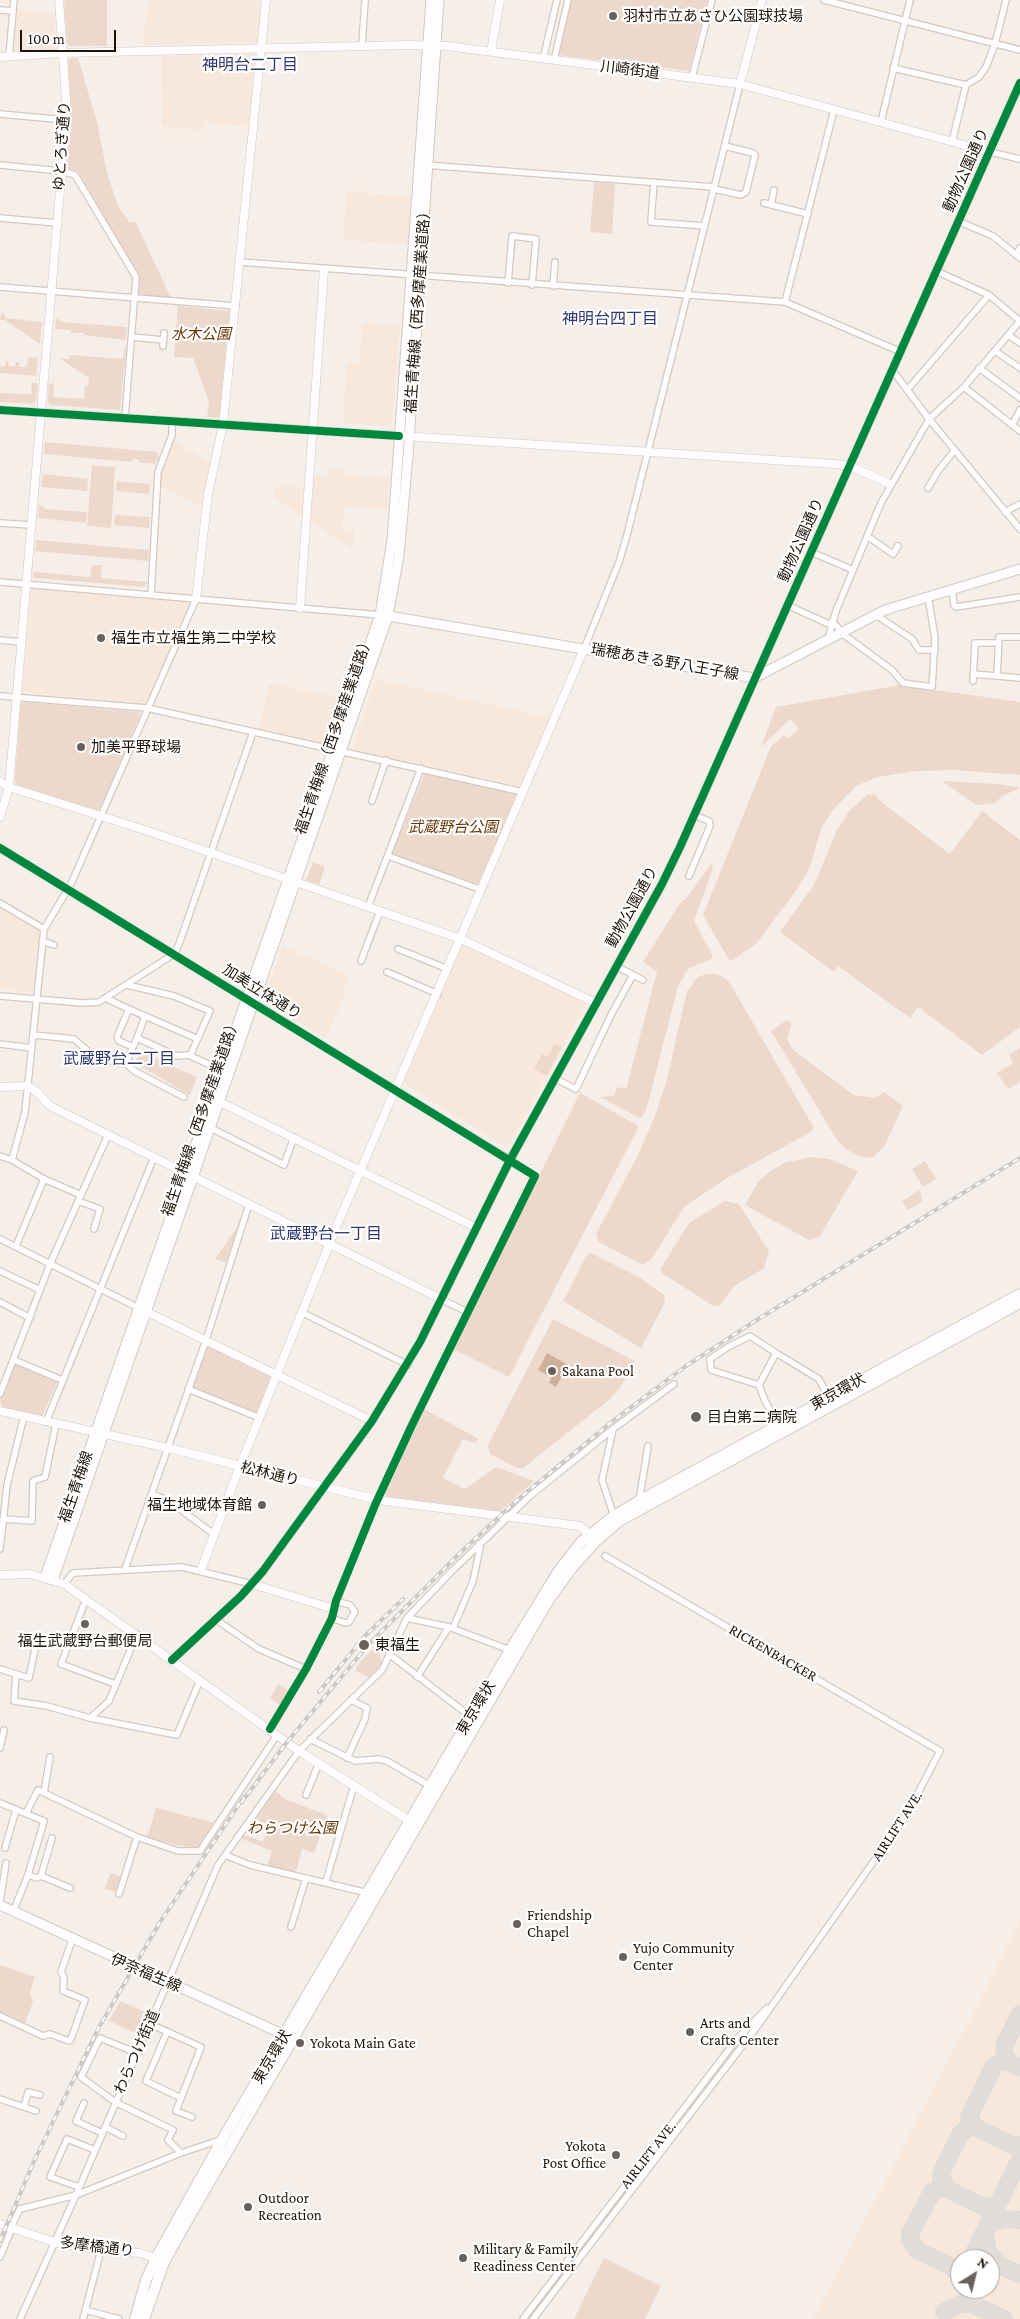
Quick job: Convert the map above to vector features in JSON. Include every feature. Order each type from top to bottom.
[{"type":"highway","name":"東京環状","points":[[144,2319],[160,2260],[222,2140],[289,2037],[368,1893],[414,1824],[430,1786],[558,1572],[614,1516],[828,1397],[1020,1294]]},
{"type":"highway","name":"東京環状","points":[[135,2319],[141,2293],[289,2037],[548,1601],[593,1538],[627,1517],[1020,1303]]},
{"type":"main road","name":"福生青梅線（西多摩産業道路）","points":[[431,0],[432,45]]},
{"type":"main road","name":"福生青梅線（西多摩産業道路）","points":[[384,615],[392,540],[398,436],[415,276],[432,45],[439,0]]},
{"type":"main road","name":"福生青梅線（西多摩産業道路）","points":[[100,1433],[339,751],[384,615],[398,556],[409,437],[415,276]]},
{"type":"main road","name":"瑞穂あきる野八王子線","points":[[384,615],[754,678],[876,615],[928,596],[1020,569]]},
{"type":"main road","name":"福生青梅線（西多摩産業道路）","points":[[190,1175],[211,1128],[222,1070],[251,1001]]},
{"type":"main road","name":"福生青梅線（西多摩産業道路）","points":[[108,1397],[143,1309]]},
{"type":"main road","name":"福生青梅線","points":[[49,1578],[100,1433],[108,1397]]},
{"type":"main road","name":"伊奈福生線","points":[[0,1904],[72,1940],[289,2037]]},
{"type":"street","points":[[14,0],[4,57],[62,53]]},
{"type":"street","name":"ゆとろぎ通り","points":[[0,817],[9,787],[66,120],[59,0]]},
{"type":"street","points":[[12,1160],[26,1112],[44,929],[68,889],[196,599],[208,494],[224,424],[266,0]]},
{"type":"street","points":[[362,45],[366,0]]},
{"type":"street","points":[[491,51],[500,0]]},
{"type":"street","points":[[543,58],[557,0]]},
{"type":"street","points":[[554,60],[568,0]]},
{"type":"street","points":[[692,77],[712,0]]},
{"type":"street","points":[[201,1570],[240,1466],[330,1244],[438,994],[619,562],[762,0]]},
{"type":"street","points":[[824,0],[1020,50]]},
{"type":"street","points":[[881,122],[910,0]]},
{"type":"street","points":[[952,142],[966,85],[979,77],[986,67],[995,44],[1006,0]]},
{"type":"street","points":[[0,10],[13,12]]},
{"type":"street","name":"川崎街道","points":[[62,53],[362,45],[432,45],[491,51],[740,84],[990,152]]},
{"type":"street","points":[[893,68],[966,85]]},
{"type":"street","name":"動物公園通り","points":[[172,1660],[252,1584],[372,1421],[408,1366],[510,1160],[662,884],[893,371],[1020,83]]},
{"type":"street","points":[[785,302],[834,110]]},
{"type":"street","points":[[0,114],[66,120]]},
{"type":"street","points":[[423,165],[654,182],[714,188],[741,195],[746,192],[755,155],[725,146]]},
{"type":"street","points":[[990,152],[1020,160]]},
{"type":"street","points":[[0,165],[61,171],[75,175],[81,182],[136,277],[125,418]]},
{"type":"street","points":[[654,182],[651,222],[705,226]]},
{"type":"street","points":[[774,190],[767,204],[808,214]]},
{"type":"street","points":[[0,218],[57,223]]},
{"type":"street","points":[[958,221],[992,236],[1018,256],[1020,248]]},
{"type":"street","points":[[508,283],[512,236],[536,238],[532,285]]},
{"type":"street","points":[[240,262],[324,270],[785,302],[901,352]]},
{"type":"street","points":[[552,286],[555,262]]},
{"type":"street","points":[[300,608],[324,270]]},
{"type":"street","points":[[828,639],[832,623],[853,570],[890,484],[929,419],[964,387],[1020,321],[989,295],[936,271]]},
{"type":"street","points":[[0,287],[236,306]]},
{"type":"street","points":[[908,389],[989,295]]},
{"type":"street","points":[[1008,336],[1020,342]]},
{"type":"street","points":[[132,337],[163,339]]},
{"type":"street","points":[[995,351],[1020,368]]},
{"type":"street","points":[[979,368],[1020,398]]},
{"type":"street","points":[[893,371],[954,451],[1020,529]]},
{"type":"street","points":[[964,387],[1020,431]]},
{"type":"street","points":[[0,410],[850,466],[890,484]]},
{"type":"street","points":[[1012,425],[1020,410]]},
{"type":"street","points":[[151,595],[158,472],[172,435],[172,421]]},
{"type":"street","points":[[928,488],[938,471],[954,451]]},
{"type":"street","points":[[1005,512],[1020,504]]},
{"type":"street","points":[[0,523],[31,525]]},
{"type":"street","points":[[867,536],[893,554],[898,546]]},
{"type":"street","points":[[811,552],[853,570]]},
{"type":"street","points":[[0,582],[384,615]]},
{"type":"street","points":[[952,589],[954,605],[956,607],[1020,598]]},
{"type":"street","points":[[787,606],[832,623],[841,632],[892,670],[903,683],[934,685],[935,638],[928,596]]},
{"type":"street","points":[[876,615],[912,640],[919,650],[935,650]]},
{"type":"street","points":[[997,676],[997,643],[999,637],[1020,637]]},
{"type":"street","points":[[0,640],[21,642]]},
{"type":"street","points":[[972,682],[974,643],[997,643]]},
{"type":"street","points":[[973,674],[1020,678]]},
{"type":"street","points":[[0,696],[147,708],[523,792]]},
{"type":"street","points":[[0,996],[83,1004],[99,1002],[174,954],[253,732]]},
{"type":"street","points":[[372,801],[386,760]]},
{"type":"street","points":[[368,907],[420,768]]},
{"type":"street","points":[[0,782],[9,787],[101,815],[461,939],[596,1003]]},
{"type":"street","points":[[688,876],[710,826],[709,821],[694,815]]},
{"type":"street","name":"加美立体通り","points":[[0,848],[510,1160]]},
{"type":"street","points":[[388,856],[482,890]]},
{"type":"street","points":[[0,902],[44,929]]},
{"type":"street","points":[[362,961],[380,911]]},
{"type":"street","points":[[42,941],[54,945]]},
{"type":"street","points":[[398,949],[448,969]]},
{"type":"street","points":[[616,966],[643,980]]},
{"type":"street","points":[[387,972],[438,994]]},
{"type":"street","points":[[554,1078],[576,1089],[612,1013],[633,975]]},
{"type":"street","points":[[127,985],[174,996],[210,1011],[190,1056]]},
{"type":"street","points":[[105,998],[198,1039]]},
{"type":"street","points":[[129,1009],[117,1037],[118,1041],[133,1047]]},
{"type":"street","points":[[126,1064],[145,1016]]},
{"type":"street","points":[[34,1035],[74,1039],[95,1057],[126,1064],[136,1072],[184,1097]]},
{"type":"street","points":[[137,1038],[178,1056],[190,1056],[222,1070]]},
{"type":"street","points":[[0,1044],[32,1048]]},
{"type":"street","points":[[0,1087],[28,1086],[37,1092],[50,1106],[467,1312]]},
{"type":"street","points":[[216,1100],[476,1228]]},
{"type":"street","points":[[211,1128],[284,1166],[294,1137]]},
{"type":"street","points":[[0,1394],[50,1264],[108,1135]]},
{"type":"street","points":[[0,1156],[12,1160],[100,1209],[94,1229]]},
{"type":"street","points":[[46,1422],[154,1157]]},
{"type":"street","points":[[270,1730],[306,1670],[332,1618],[336,1601],[412,1425],[535,1176],[510,1160]]},
{"type":"street","points":[[16,1246],[44,1179]]},
{"type":"street","points":[[125,1569],[206,1340],[249,1204]]},
{"type":"street","points":[[0,1247],[2,1240],[16,1246],[100,1289],[372,1421]]},
{"type":"street","points":[[0,1271],[40,1290]]},
{"type":"street","points":[[0,1302],[30,1318]]},
{"type":"street","points":[[303,1313],[408,1366]]},
{"type":"street","points":[[759,1385],[711,1370],[710,1359],[728,1346],[750,1336],[819,1379],[828,1397]]},
{"type":"street","points":[[776,1353],[759,1385],[764,1401],[779,1425]]},
{"type":"street","points":[[14,1360],[62,1380]]},
{"type":"street","name":"わらつけ街道","points":[[54,2242],[80,2188],[115,2102],[218,1865],[299,1751],[382,1670],[407,1618],[478,1544],[508,1516],[614,1429],[674,1384]]},
{"type":"street","points":[[188,1389],[260,1418]]},
{"type":"street","name":"松林通り","points":[[0,1411],[168,1448],[378,1500],[580,1526],[593,1538]]},
{"type":"street","points":[[0,1549],[7,1485],[24,1416]]},
{"type":"street","points":[[3,1519],[32,1521],[33,1481],[46,1477],[56,1424]]},
{"type":"street","points":[[614,1429],[602,1480],[614,1516]]},
{"type":"street","points":[[639,1501],[648,1446]]},
{"type":"street","points":[[152,1494],[169,1501],[214,1535]]},
{"type":"street","points":[[418,1677],[451,1628],[472,1581],[480,1548],[478,1544]]},
{"type":"street","name":"RICKENBACKER","points":[[605,1556],[940,1751]]},
{"type":"street","points":[[64,1584],[73,1573],[182,1566],[252,1584],[334,1609]]},
{"type":"street","points":[[0,1575],[30,1574],[49,1578],[64,1584],[137,1634],[299,1751],[414,1824]]},
{"type":"street","points":[[86,1599],[61,1664],[115,1684]]},
{"type":"street","points":[[332,1618],[345,1623],[350,1622],[356,1612],[350,1605],[336,1601]]},
{"type":"street","points":[[407,1618],[451,1628],[510,1650]]},
{"type":"street","points":[[215,1619],[259,1649],[306,1670]]},
{"type":"street","points":[[90,1718],[109,1701],[137,1634]]},
{"type":"street","points":[[0,1670],[29,1678],[35,1649]]},
{"type":"street","points":[[389,1654],[471,1717]]},
{"type":"street","points":[[16,1674],[14,1701],[47,1706],[90,1718],[178,1735],[200,1680]]},
{"type":"street","points":[[347,1758],[365,1718],[367,1708],[351,1700]]},
{"type":"street","points":[[0,1748],[4,1730]]},
{"type":"street","points":[[26,1813],[38,1790],[137,1837],[178,1851],[200,1851],[277,1735]]},
{"type":"street","points":[[310,1739],[355,1761],[379,1759],[387,1761],[430,1786]]},
{"type":"street","name":"AIRLIFT AVE.","points":[[534,2319],[720,2078],[907,1814],[940,1751]]},
{"type":"street","points":[[44,1793],[50,1757]]},
{"type":"street","points":[[306,1795],[319,1763]]},
{"type":"street","points":[[326,1881],[354,1785]]},
{"type":"street","points":[[0,1803],[44,1821],[28,1875],[13,1912]]},
{"type":"street","points":[[5,1848],[16,1810]]},
{"type":"street","points":[[118,1894],[137,1837]]},
{"type":"street","points":[[41,1876],[52,1838]]},
{"type":"street","points":[[225,1855],[250,1865],[326,1881],[368,1893]]},
{"type":"street","points":[[0,1904],[6,1863]]},
{"type":"street","points":[[28,1875],[37,1878],[41,1876],[70,1888]]},
{"type":"street","points":[[291,1927],[306,1878]]},
{"type":"street","points":[[0,2016],[43,2036],[50,2034],[69,2041],[71,2039],[85,2000],[63,1991],[64,1977],[61,1972],[72,1940]]},
{"type":"street","name":"AIRLIFT AVE.","points":[[523,2319],[721,2060],[778,1996]]},
{"type":"street","points":[[150,2024],[201,2047],[176,2110],[192,2117]]},
{"type":"street","points":[[167,2032],[146,2081],[181,2098]]},
{"type":"street","points":[[137,2053],[100,2038],[82,2074],[83,2080],[115,2102],[173,2130],[168,2140],[181,2153]]},
{"type":"street","points":[[24,2107],[28,2092],[40,2095]]},
{"type":"street","points":[[0,2099],[36,2110]]},
{"type":"street","points":[[84,2103],[76,2121],[123,2136]]},
{"type":"street","points":[[80,2188],[50,2177],[67,2139],[95,2150]]},
{"type":"street","points":[[0,2257],[20,2209],[76,2195],[181,2153],[222,2140]]},
{"type":"street","name":"多摩橋通り","points":[[0,2224],[54,2242],[100,2250],[140,2253],[160,2260]]},
{"type":"street","points":[[20,2319],[54,2242]]},
{"type":"street","points":[[83,2319],[100,2250]]},
{"type":"street","points":[[85,2310],[118,2319]]},
{"type":"shaded area","points":[[149,0],[263,0],[259,40],[256,42],[142,45]]},
{"type":"shaded area","points":[[17,10],[54,14],[56,44],[53,48],[15,51],[13,49]]},
{"type":"shaded area","points":[[254,54],[257,57],[250,127],[206,123],[204,130],[162,126],[161,56]]},
{"type":"shaded area","points":[[347,192],[411,196],[408,244],[343,240]]},
{"type":"shaded area","points":[[362,323],[400,325],[392,420],[384,426],[343,423],[347,362],[360,363]]},
{"type":"shaded area","points":[[173,440],[210,463],[202,506],[160,485],[161,470]]},
{"type":"shaded area","points":[[329,468],[346,469],[346,475],[389,478],[387,510],[344,506],[342,529],[354,530],[352,548],[274,497],[276,486],[313,488],[314,476],[328,477]]},
{"type":"shaded area","name":"福生市立福生第二中学校","points":[[31,589],[188,602],[190,605],[148,702],[145,704],[23,692]]},
{"type":"shaded area","points":[[376,679],[551,718],[521,786],[354,750],[353,748]]},
{"type":"shaded area","points":[[269,683],[345,699],[329,743],[326,744],[259,729]]},
{"type":"shaded area","points":[[0,906],[40,929],[33,993],[0,989]]},
{"type":"shaded area","points":[[283,946],[350,976],[344,988],[345,994],[326,1038],[270,1004],[266,993]]},
{"type":"shaded area","points":[[464,946],[586,1003],[510,1143],[501,1145],[404,1083]]},
{"type":"shaded area","name":"Sakana Pool","points":[[547,1353],[568,1365],[556,1387],[549,1383],[553,1374],[550,1373],[549,1376],[538,1370]]},
{"type":"shaded area","points":[[1020,1919],[1020,2319],[813,2319],[980,2000]]},
{"type":"green space","points":[[64,0],[107,0],[107,46],[70,46],[67,44]]},
{"type":"green space","points":[[569,0],[707,0],[689,71],[557,55]]},
{"type":"green space","name":"水木公園","points":[[71,58],[78,58],[97,122],[107,173],[118,206],[130,223],[135,221],[171,298],[178,306],[171,299],[138,294],[138,276],[79,173],[67,168],[71,122],[68,61]]},
{"type":"green space","points":[[594,182],[615,184],[612,234],[590,232]]},
{"type":"green space","points":[[178,306],[231,311],[220,418],[207,417],[209,401],[193,358],[174,357]]},
{"type":"green space","points":[[2,312],[6,318],[42,322],[40,344],[5,320],[0,320]]},
{"type":"green space","points":[[56,318],[62,322],[127,327],[126,340],[84,335],[84,333],[71,333],[71,330],[55,329]]},
{"type":"green space","points":[[124,349],[126,349],[120,410],[50,405],[48,402],[49,383],[54,384],[53,397],[84,399],[85,386],[88,386],[89,378],[59,358],[69,359],[71,355],[123,359]]},
{"type":"green space","points":[[29,357],[38,358],[36,376],[0,373],[0,366],[5,366],[6,361],[8,361],[9,366],[15,366],[16,362],[19,362],[19,367],[26,367]]},
{"type":"green space","points":[[32,383],[38,383],[36,401],[32,404],[0,402],[0,393],[31,394]]},
{"type":"green space","points":[[45,442],[157,452],[159,457],[155,464],[139,462],[139,459],[133,459],[132,462],[44,454]]},
{"type":"green space","points":[[92,465],[115,467],[111,528],[87,526]]},
{"type":"green space","points":[[43,474],[88,479],[87,491],[41,487]]},
{"type":"green space","points":[[117,481],[150,484],[149,494],[116,491]]},
{"type":"green space","points":[[39,505],[43,506],[44,509],[87,512],[86,523],[38,518]]},
{"type":"green space","points":[[115,515],[150,517],[149,528],[114,525]]},
{"type":"green space","points":[[36,540],[149,550],[148,561],[35,551]]},
{"type":"green space","points":[[92,565],[102,565],[101,578],[147,582],[145,587],[35,578],[33,576],[33,572],[90,577]]},
{"type":"green space","points":[[900,685],[1020,702],[1020,775],[954,770],[916,771],[877,777],[856,786],[832,811],[821,829],[810,867],[798,888],[756,944],[733,960],[729,960],[703,915],[771,746],[783,736],[789,738],[799,729],[790,719],[761,747],[776,707]]},
{"type":"green space","points":[[23,702],[139,712],[140,715],[101,807],[97,810],[18,786],[15,782],[20,704]]},
{"type":"green space","name":"武蔵野台公園","points":[[425,773],[516,794],[517,796],[479,884],[392,854]]},
{"type":"green space","points":[[942,781],[998,784],[1020,788],[1002,796],[995,803],[976,805]]},
{"type":"green space","points":[[875,794],[881,802],[950,854],[982,811],[1020,840],[1020,1027],[982,1055],[918,1007],[910,1018],[838,966],[834,972],[780,932],[814,885],[837,830],[850,810],[867,795]]},
{"type":"green space","points":[[313,862],[325,867],[319,885],[306,880]]},
{"type":"green space","points":[[711,864],[713,868],[694,921],[713,956],[711,959],[689,968],[678,986],[647,1107],[640,1118],[600,1097],[614,1096],[617,1087],[626,1089],[657,972],[643,962],[680,903],[686,899]]},
{"type":"green space","points":[[706,974],[717,974],[728,980],[814,1128],[809,1133],[727,1178],[684,1207],[652,1258],[643,1265],[599,1242],[596,1234],[638,1155],[656,1113],[667,1079],[687,991],[698,977]]},
{"type":"green space","points":[[787,1020],[792,1023],[787,1039],[793,1050],[854,1095],[875,1098],[884,1092],[903,1106],[884,1147],[873,1157],[866,1158],[856,1155],[837,1140],[771,1031]]},
{"type":"green space","points":[[555,1044],[562,1047],[547,1076],[534,1069],[542,1054],[547,1057]]},
{"type":"green space","points":[[1020,1048],[1020,1082],[1008,1089],[997,1073],[1013,1063],[1009,1055]]},
{"type":"green space","points":[[140,1052],[197,1077],[190,1095],[135,1063]]},
{"type":"green space","points":[[580,1093],[637,1125],[638,1128],[509,1377],[453,1349]]},
{"type":"green space","points":[[812,1157],[829,1159],[858,1171],[820,1236],[809,1240],[745,1205],[758,1182],[769,1172],[784,1163]]},
{"type":"green space","points":[[925,1161],[936,1179],[923,1187],[912,1169]]},
{"type":"green space","points":[[920,1190],[922,1202],[908,1210],[902,1201]]},
{"type":"green space","points":[[725,1201],[739,1204],[769,1252],[764,1268],[733,1287],[720,1305],[713,1306],[662,1273],[661,1268],[689,1223]]},
{"type":"green space","points":[[239,1224],[226,1263],[215,1259]]},
{"type":"green space","points":[[591,1253],[639,1277],[665,1296],[664,1304],[641,1348],[563,1301],[586,1257]]},
{"type":"green space","points":[[553,1319],[635,1361],[622,1385],[610,1399],[523,1468],[517,1468],[490,1454],[488,1445]]},
{"type":"green space","points":[[209,1346],[271,1376],[259,1413],[257,1414],[193,1388],[192,1386],[206,1348]]},
{"type":"green space","points":[[14,1363],[58,1380],[42,1417],[2,1407],[0,1400]]},
{"type":"green space","points":[[424,1409],[479,1439],[475,1443],[463,1439],[443,1478],[465,1489],[496,1467],[534,1481],[499,1512],[387,1498],[385,1494]]},
{"type":"green space","points":[[374,1647],[379,1651],[382,1664],[370,1678],[356,1671],[357,1666]]},
{"type":"green space","points":[[278,1684],[290,1691],[281,1706],[270,1698]]},
{"type":"green space","name":"わらつけ公園","points":[[274,1790],[287,1800],[327,1815],[314,1853],[302,1849],[296,1872],[267,1867],[272,1851],[240,1838],[243,1834],[263,1842],[269,1825],[254,1819]]},
{"type":"green space","points":[[156,1808],[215,1823],[196,1849],[147,1838]]},
{"type":"green space","points":[[110,1873],[121,1877],[116,1892],[105,1889]]},
{"type":"green space","points":[[0,1965],[35,1977],[30,1993],[33,2002],[25,2023],[0,2012]]},
{"type":"green space","points":[[120,2001],[150,2014],[140,2035],[109,2021]]},
{"type":"green space","points":[[604,2258],[661,2286],[645,2319],[574,2319]]},
{"type":"taxiway","points":[[1009,2062],[1004,2054],[1005,2044],[1020,2014]]},
{"type":"taxiway","points":[[975,2127],[969,2117],[994,2066],[1001,2062],[1009,2062],[1020,2067]]},
{"type":"taxiway","points":[[997,2205],[984,2207],[947,2189],[941,2177],[943,2169],[961,2133],[970,2127],[975,2127],[1014,2146],[1020,2145]]},
{"type":"taxiway","points":[[976,2249],[1020,2159]]},
{"type":"taxiway","points":[[947,2189],[940,2188],[932,2192],[910,2234],[910,2240],[917,2250],[950,2266]]},
{"type":"taxiway","points":[[987,2226],[1003,2219],[1020,2220]]},
{"type":"taxiway","points":[[985,2230],[987,2249]]},
{"type":"taxiway","points":[[1000,2266],[1020,2274]]},
{"type":"taxiway","points":[[944,2312],[960,2304],[972,2304],[1004,2319]]},
{"type":"railway","points":[[241,1803],[287,1742],[369,1644],[459,1554],[516,1501],[614,1420],[686,1366],[752,1323],[1020,1158]]},
{"type":"railway","points":[[319,1692],[364,1637],[403,1599]]},
{"type":"railway","points":[[0,2241],[35,2159],[98,2029],[160,1922],[244,1797]]},
{"type":"cycle path","points":[[172,1660],[241,1596],[263,1571],[372,1421],[420,1342],[510,1160],[662,884],[680,847],[1020,83]]},
{"type":"cycle path","points":[[0,410],[399,436]]},
{"type":"cycle path","points":[[0,848],[535,1176],[412,1425],[375,1505],[336,1601],[332,1618],[306,1669],[270,1729]]},
{"type":"place","name":"羽村市立あさひ公園球技場","points":[[613,16]]},
{"type":"place","name":"福生市立福生第二中学校","points":[[101,638]]},
{"type":"place","name":"加美平野球場","points":[[81,747]]},
{"type":"place","name":"Sakana Pool","points":[[552,1371]]},
{"type":"place","name":"目白第二病院","points":[[696,1417]]},
{"type":"place","name":"福生地域体育館","points":[[262,1505]]},
{"type":"place","name":"福生武蔵野台郵便局","points":[[85,1624]]},
{"type":"place","name":"東福生","points":[[364,1645]]},
{"type":"place","name":"Friendship Chapel","points":[[517,1924]]},
{"type":"place","name":"Yujo Community Center","points":[[623,1957]]},
{"type":"place","name":"Arts and Crafts Center","points":[[690,2032]]},
{"type":"place","name":"Yokota Main Gate","points":[[300,2043]]},
{"type":"place","name":"Yokota Post Office","points":[[616,2155]]},
{"type":"place","name":"Outdoor Recreation","points":[[248,2207]]},
{"type":"place","name":"Military & Family Readiness Center","points":[[463,2258]]},
{"type":"district","name":"神明台二丁目","points":[[250,65]]},
{"type":"district","name":"神明台四丁目","points":[[610,319]]},
{"type":"district","name":"武蔵野台二丁目","points":[[119,1059]]},
{"type":"district","name":"武蔵野台一丁目","points":[[326,1234]]}]
